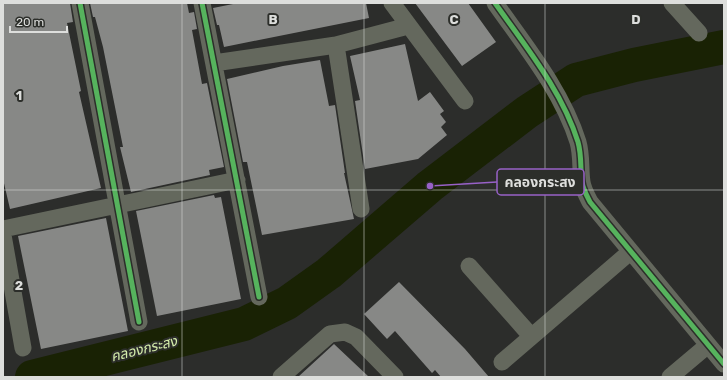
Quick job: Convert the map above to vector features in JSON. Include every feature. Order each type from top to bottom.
[{"type":"street","points":[[80,3],[139,322]]},
{"type":"street","points":[[202,3],[260,297]]},
{"type":"street","points":[[392,3],[465,101]]},
{"type":"street","points":[[495,3],[546,76],[567,114],[579,143],[582,163],[582,182],[590,202],[724,364]]},
{"type":"street","points":[[672,3],[699,33]]},
{"type":"street","points":[[214,63],[336,45],[408,26]]},
{"type":"street","points":[[336,45],[361,210]]},
{"type":"street","points":[[3,229],[237,180]]},
{"type":"street","points":[[3,235],[22,348]]},
{"type":"street","points":[[502,362],[630,252]]},
{"type":"street","points":[[469,266],[531,336]]},
{"type":"street","points":[[281,377],[330,334],[345,332],[356,337],[395,377]]},
{"type":"street","points":[[670,377],[708,345]]},
{"type":"building","points":[[3,3],[70,3],[73,22],[67,23],[81,91],[79,92],[101,188],[10,209],[3,179]]},
{"type":"building","points":[[90,3],[187,3],[189,13],[194,12],[197,29],[192,30],[202,84],[207,83],[224,167],[209,170],[210,175],[131,192],[120,147],[123,147],[103,47]]},
{"type":"building","points":[[238,3],[366,3],[369,18],[224,47],[213,8]]},
{"type":"building","points":[[415,3],[468,3],[496,42],[462,66]]},
{"type":"building","points":[[405,44],[418,101],[430,92],[444,111],[440,114],[446,122],[441,127],[447,135],[418,159],[365,169],[355,101],[360,100],[350,56]]},
{"type":"building","points":[[320,60],[329,106],[335,105],[344,173],[354,219],[262,235],[247,162],[243,162],[227,79],[283,66]]},
{"type":"building","points":[[214,195],[215,198],[221,197],[241,299],[157,316],[136,211]]},
{"type":"building","points":[[106,218],[128,331],[41,349],[18,236]]},
{"type":"building","points":[[399,282],[465,349],[489,377],[441,377],[435,370],[432,373],[395,331],[387,339],[364,314]]},
{"type":"building","points":[[334,344],[369,377],[298,377]]},
{"type":"waterway","name":"คลองกระสง","points":[[32,377],[244,324],[287,303],[329,273],[430,186],[527,112],[576,80],[634,65],[724,47]]},
{"type":"cycle path","points":[[80,3],[139,322]]},
{"type":"cycle path","points":[[202,3],[259,297]]},
{"type":"cycle path","points":[[495,3],[531,53],[563,105],[578,142],[581,177],[585,192],[590,202],[724,364]]},
{"type":"place","name":"คลองกระสง","points":[[430,186]]}]
